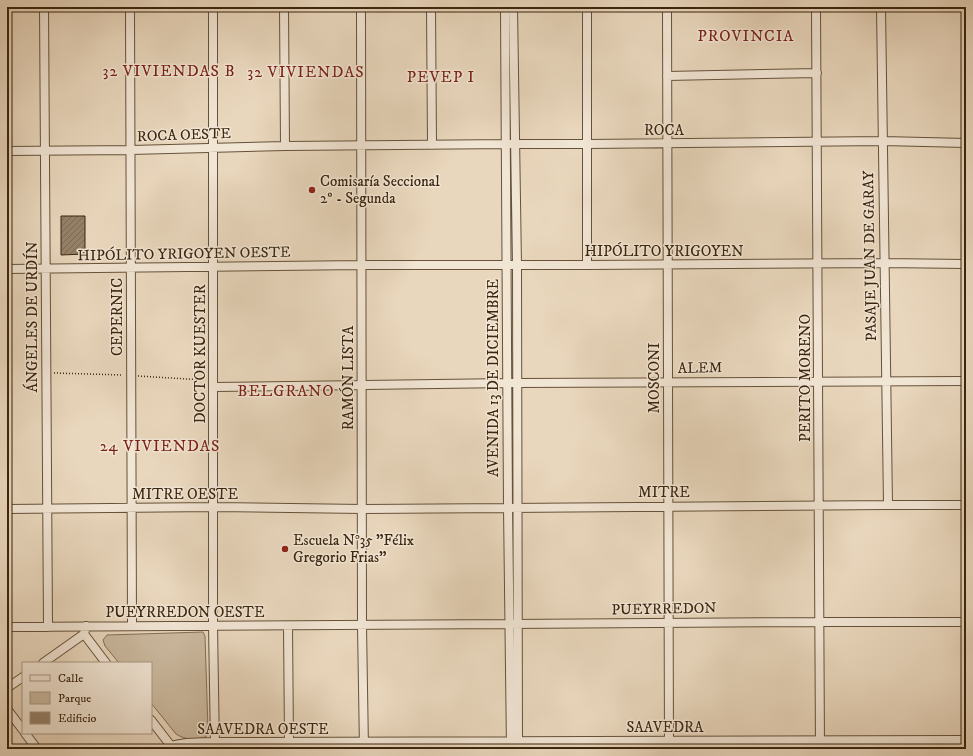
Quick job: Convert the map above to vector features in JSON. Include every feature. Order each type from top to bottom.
[{"type":"street","name":"ÁNGELES DE URDÍN","points":[[44,7],[48,627]]},
{"type":"street","name":"CEPERNIC","points":[[130,7],[132,626]]},
{"type":"street","name":"DOCTOR KUESTER","points":[[213,7],[213,625],[215,746]]},
{"type":"street","points":[[284,7],[285,146]]},
{"type":"street","name":"RAMÓN LISTA","points":[[361,7],[362,626],[364,746]]},
{"type":"street","points":[[431,7],[432,145]]},
{"type":"street","name":"AVENIDA 13 DE DICIEMBRE","points":[[506,7],[510,144],[517,265],[518,624],[515,745]]},
{"type":"street","name":"AVENIDA 13 DE DICIEMBRE","points":[[513,7],[507,265],[507,383],[509,624],[515,745]]},
{"type":"street","points":[[587,7],[587,266]]},
{"type":"street","name":"MOSCONI","points":[[667,7],[669,745]]},
{"type":"street","name":"PERITO MORENO","points":[[816,7],[818,142],[820,749]]},
{"type":"street","name":"PASAJE JUAN DE GARAY","points":[[881,7],[888,505]]},
{"type":"street","points":[[667,76],[817,73]]},
{"type":"street","name":"ROCA","points":[[362,146],[818,142],[966,143]]},
{"type":"street","name":"ROCA OESTE","points":[[7,151],[362,146]]},
{"type":"street","name":"HIPÓLITO YRIGOYEN","points":[[362,265],[587,266],[818,263],[966,264]]},
{"type":"street","name":"HIPÓLITO YRIGOYEN OESTE","points":[[7,270],[362,265]]},
{"type":"street","name":"ALEM","points":[[214,384],[362,385],[966,381]]},
{"type":"street","name":"MITRE","points":[[363,508],[966,505]]},
{"type":"street","name":"MITRE OESTE","points":[[7,510],[214,507],[363,508]]},
{"type":"street","name":"PUEYRREDON","points":[[362,626],[966,622]]},
{"type":"street","name":"PUEYRREDON OESTE","points":[[7,627],[48,627],[85,630],[132,626],[362,626]]},
{"type":"street","points":[[288,626],[289,742]]},
{"type":"street","points":[[44,662],[85,630],[105,662]]},
{"type":"street","points":[[7,688],[22,678]]},
{"type":"street","points":[[7,709],[22,729]]},
{"type":"street","points":[[152,722],[168,747]]},
{"type":"street","points":[[26,734],[37,749]]},
{"type":"street","points":[[594,740],[594,749]]},
{"type":"street","name":"SAAVEDRA","points":[[364,746],[515,745],[594,740],[669,745],[820,740],[966,740]]},
{"type":"street","name":"SAAVEDRA OESTE","points":[[168,747],[187,743],[215,746],[289,742],[364,746]]},
{"type":"path","points":[[47,373],[130,376],[214,384]]},
{"type":"green space","points":[[203,632],[205,636],[208,730],[206,737],[194,739],[176,734],[152,704],[152,662],[118,662],[105,646],[103,640],[107,635]]},
{"type":"building","points":[[61,216],[85,216],[85,254],[61,255]]},
{"type":"place","name":"Comisaría Seccional 2º - Segunda","points":[[312,190]]},
{"type":"place","name":"Escuela N°35 \"Félix Gregorio Frias\"","points":[[285,549]]},
{"type":"district","name":"PROVINCIA","points":[[746,36]]},
{"type":"district","name":"32 VIVIENDAS B","points":[[169,71]]},
{"type":"district","name":"32 VIVIENDAS","points":[[306,72]]},
{"type":"district","name":"PEVEP I","points":[[441,77]]},
{"type":"district","name":"BELGRANO","points":[[286,391]]},
{"type":"district","name":"24 VIVIENDAS","points":[[160,446]]}]
